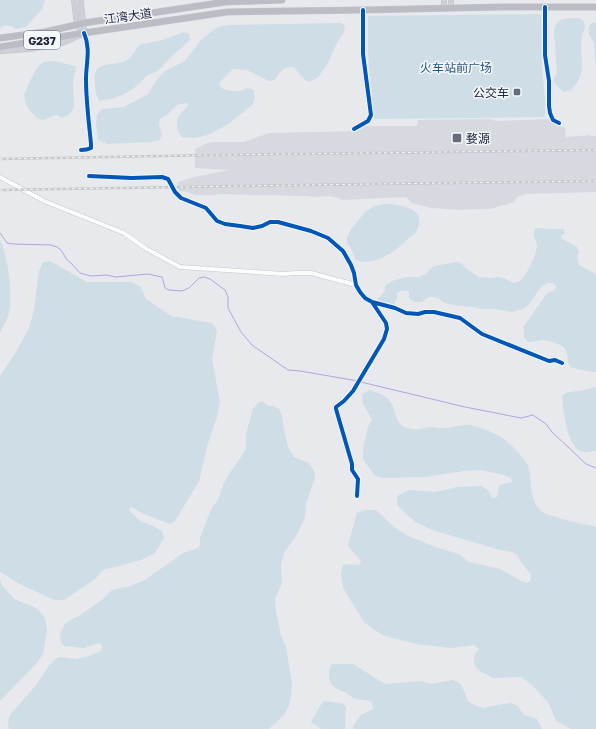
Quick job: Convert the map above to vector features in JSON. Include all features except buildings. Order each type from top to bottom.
[{"type":"highway","name":"江湾大道","points":[[0,38],[45,32],[84,23],[225,1],[282,0]]},
{"type":"highway","name":"江湾大道","points":[[0,47],[227,12],[596,7]]},
{"type":"main road","points":[[74,0],[77,25],[84,33]]},
{"type":"main road","points":[[81,0],[84,33]]},
{"type":"main road","points":[[444,0],[444,8]]},
{"type":"main road","points":[[451,0],[451,8]]},
{"type":"main road","points":[[0,51],[30,49],[65,42],[84,33]]},
{"type":"street","points":[[225,1],[227,12]]},
{"type":"street","points":[[545,7],[545,55],[549,81],[549,111],[553,120],[559,123]]},
{"type":"street","points":[[354,129],[368,121],[371,115],[363,54],[363,10]]},
{"type":"street","points":[[81,150],[89,149],[91,144],[86,79],[88,51],[87,39],[84,33]]},
{"type":"street","points":[[89,176],[132,178],[162,177],[168,179],[175,192],[181,198],[206,208],[217,221],[225,224],[253,228],[270,222],[278,222],[320,234],[328,238],[343,251],[351,265],[356,285],[365,298],[372,302],[410,314],[434,312],[460,318],[482,334],[549,361],[555,360],[562,363]]},
{"type":"street","points":[[0,177],[44,201],[124,233],[145,248],[180,267],[284,274],[311,273],[356,285]]},
{"type":"street","points":[[357,496],[358,479],[352,470],[352,464],[336,407],[352,391],[386,334],[386,323],[372,302]]},
{"type":"shaded area","points":[[491,119],[496,121],[549,119],[565,128],[566,137],[596,136],[596,192],[526,194],[517,197],[514,202],[490,209],[458,210],[431,208],[412,203],[406,197],[343,200],[331,196],[194,195],[188,192],[179,191],[178,182],[194,177],[229,170],[195,168],[195,149],[207,143],[244,142],[269,133],[354,131],[360,130],[367,126],[417,126],[418,120]]},
{"type":"green space","points":[[0,0],[45,0],[42,9],[26,27],[16,29],[8,26],[0,28]]},
{"type":"green space","name":"火车站前广场","points":[[541,14],[545,117],[374,119],[368,53],[368,16]]},
{"type":"green space","points":[[580,18],[584,22],[585,28],[582,34],[581,47],[582,68],[580,77],[576,84],[571,90],[564,92],[555,84],[554,78],[557,73],[554,30],[559,21]]},
{"type":"green space","points":[[593,22],[596,23],[596,66],[594,43],[589,34],[589,26]]},
{"type":"green space","points":[[341,23],[345,26],[344,32],[327,65],[317,78],[308,82],[294,67],[284,69],[275,80],[269,81],[247,70],[233,69],[219,83],[221,88],[239,91],[251,88],[253,89],[255,98],[252,105],[227,125],[208,135],[194,138],[182,137],[177,128],[177,121],[188,105],[185,103],[177,105],[168,114],[160,119],[159,125],[162,135],[159,140],[151,142],[107,144],[98,140],[96,124],[97,115],[102,109],[124,107],[148,94],[158,78],[165,71],[185,61],[201,40],[215,29],[229,25]]},
{"type":"green space","points":[[184,32],[189,34],[190,40],[158,71],[146,76],[133,89],[122,95],[99,101],[95,90],[95,75],[100,67],[127,60],[142,44],[162,40]]},
{"type":"green space","points":[[54,61],[75,66],[76,68],[73,82],[74,107],[70,114],[62,118],[56,115],[43,120],[38,119],[30,111],[24,96],[38,66],[44,62]]},
{"type":"green space","points":[[384,204],[404,206],[416,212],[419,217],[419,223],[416,232],[397,249],[383,257],[369,262],[356,260],[347,243],[347,237],[352,228],[365,212],[374,206]]},
{"type":"green space","points":[[536,228],[564,229],[565,233],[561,236],[562,239],[577,247],[579,252],[577,257],[579,265],[596,274],[596,372],[570,367],[565,349],[558,344],[544,340],[528,342],[524,337],[524,326],[545,296],[555,290],[556,286],[553,283],[547,283],[541,287],[529,304],[523,309],[512,312],[453,305],[442,302],[440,299],[435,297],[429,297],[422,302],[415,302],[411,300],[409,297],[409,291],[406,290],[397,293],[397,298],[394,304],[381,302],[377,299],[382,295],[387,284],[392,281],[406,277],[419,277],[426,274],[434,266],[456,262],[461,263],[468,270],[479,277],[503,278],[514,283],[520,281],[531,265],[535,254],[537,243],[534,231]]},
{"type":"green space","points":[[0,240],[7,265],[10,286],[10,305],[7,320],[0,333]]},
{"type":"green space","points":[[50,261],[87,282],[131,282],[141,287],[146,299],[171,316],[212,323],[217,331],[212,359],[220,402],[199,481],[175,521],[170,524],[144,514],[131,507],[129,510],[140,521],[162,531],[164,538],[155,553],[141,560],[103,570],[94,580],[64,600],[54,600],[16,582],[1,572],[0,573],[0,376],[16,352],[29,328],[34,310],[39,271],[43,262]]},
{"type":"green space","points":[[596,387],[596,451],[583,452],[573,444],[567,428],[562,396],[568,392]]},
{"type":"green space","points":[[369,390],[381,394],[391,402],[399,423],[407,428],[444,428],[470,425],[501,437],[517,451],[528,465],[534,502],[541,511],[560,518],[596,527],[596,729],[571,729],[556,721],[548,702],[531,684],[521,677],[493,678],[478,670],[474,664],[475,654],[479,649],[474,645],[451,648],[416,644],[382,635],[364,622],[343,588],[341,573],[343,565],[359,565],[361,562],[348,545],[357,513],[365,510],[376,510],[395,528],[408,536],[435,547],[459,554],[469,562],[500,569],[527,583],[531,580],[531,574],[522,564],[517,555],[512,552],[500,550],[435,531],[415,522],[398,506],[397,496],[409,490],[435,492],[457,487],[481,486],[488,490],[492,498],[497,497],[499,485],[512,482],[511,478],[481,470],[425,477],[384,478],[375,476],[363,459],[363,449],[368,427],[372,419],[363,404],[362,395]]},
{"type":"green space","points":[[259,402],[263,402],[268,406],[273,406],[279,409],[282,416],[288,447],[294,457],[309,463],[314,471],[315,478],[306,503],[305,517],[298,533],[284,553],[281,565],[282,583],[275,599],[276,612],[281,635],[286,647],[292,683],[289,706],[284,715],[269,729],[9,729],[8,722],[10,715],[37,684],[55,659],[60,657],[76,659],[100,652],[102,648],[101,644],[99,643],[84,648],[64,646],[61,643],[60,634],[65,624],[103,599],[111,591],[145,580],[183,553],[198,548],[208,517],[213,506],[218,500],[224,483],[246,449],[246,434],[253,409]]},
{"type":"green space","points":[[0,580],[2,585],[14,599],[38,609],[45,618],[47,630],[43,654],[36,664],[0,701]]},
{"type":"green space","points":[[332,664],[353,664],[385,684],[421,681],[430,684],[453,680],[461,684],[468,701],[474,705],[483,708],[511,703],[518,706],[524,715],[537,719],[542,729],[353,729],[353,726],[361,715],[373,709],[372,702],[355,699],[334,687],[329,678],[329,671]]},
{"type":"green space","points":[[324,701],[341,703],[346,706],[345,729],[321,729],[311,722]]},
{"type":"waterway","points":[[0,233],[7,243],[51,245],[57,247],[80,273],[91,276],[106,275],[116,277],[148,274],[162,277],[165,288],[169,290],[182,291],[189,288],[199,278],[204,277],[210,279],[225,290],[228,297],[228,308],[241,332],[252,345],[288,370],[358,381]]},
{"type":"waterway","points":[[361,382],[465,407],[521,418],[533,415],[546,424],[552,432],[586,464],[596,468]]},
{"type":"railway","points":[[0,159],[596,150]]},
{"type":"railway","points":[[0,190],[596,181]]},
{"type":"cycle path","points":[[545,7],[545,55],[549,81],[549,106],[553,120],[559,123]]},
{"type":"cycle path","points":[[354,129],[368,121],[371,115],[363,54],[363,10]]},
{"type":"cycle path","points":[[81,150],[91,148],[86,87],[88,50],[84,33]]},
{"type":"cycle path","points":[[89,176],[132,178],[162,177],[168,179],[175,192],[181,198],[206,208],[217,221],[225,224],[253,228],[270,222],[278,222],[311,231],[328,238],[343,251],[351,265],[356,285],[365,298],[372,302],[386,323],[387,329],[384,339],[353,391],[336,407],[352,464],[352,470],[358,479],[357,496]]},
{"type":"cycle path","points":[[372,302],[395,308],[406,313],[418,314],[434,312],[460,318],[482,334],[549,361],[555,360],[562,363]]},
{"type":"place","name":"公交车","points":[[517,92]]},
{"type":"place","name":"婺源","points":[[457,138]]}]
